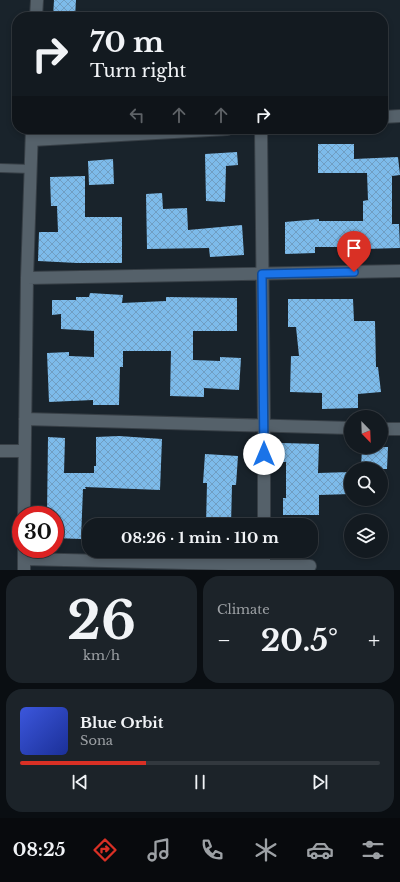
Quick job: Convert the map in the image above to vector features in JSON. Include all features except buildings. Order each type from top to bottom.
[{"type":"street","points":[[36,12],[37,0]]},
{"type":"street","points":[[388,117],[400,116]]},
{"type":"street","points":[[24,506],[27,278],[32,135],[64,134]]},
{"type":"street","points":[[261,134],[264,518]]},
{"type":"street","points":[[27,278],[400,271]]},
{"type":"street","points":[[25,419],[344,428]]},
{"type":"street","points":[[388,429],[400,429]]},
{"type":"street","points":[[0,451],[24,451]]},
{"type":"street","points":[[264,558],[264,565]]},
{"type":"street","points":[[24,559],[310,566]]},
{"type":"lane","points":[[0,168],[31,169]]},
{"type":"route","points":[[264,454],[262,274],[354,272]]}]
